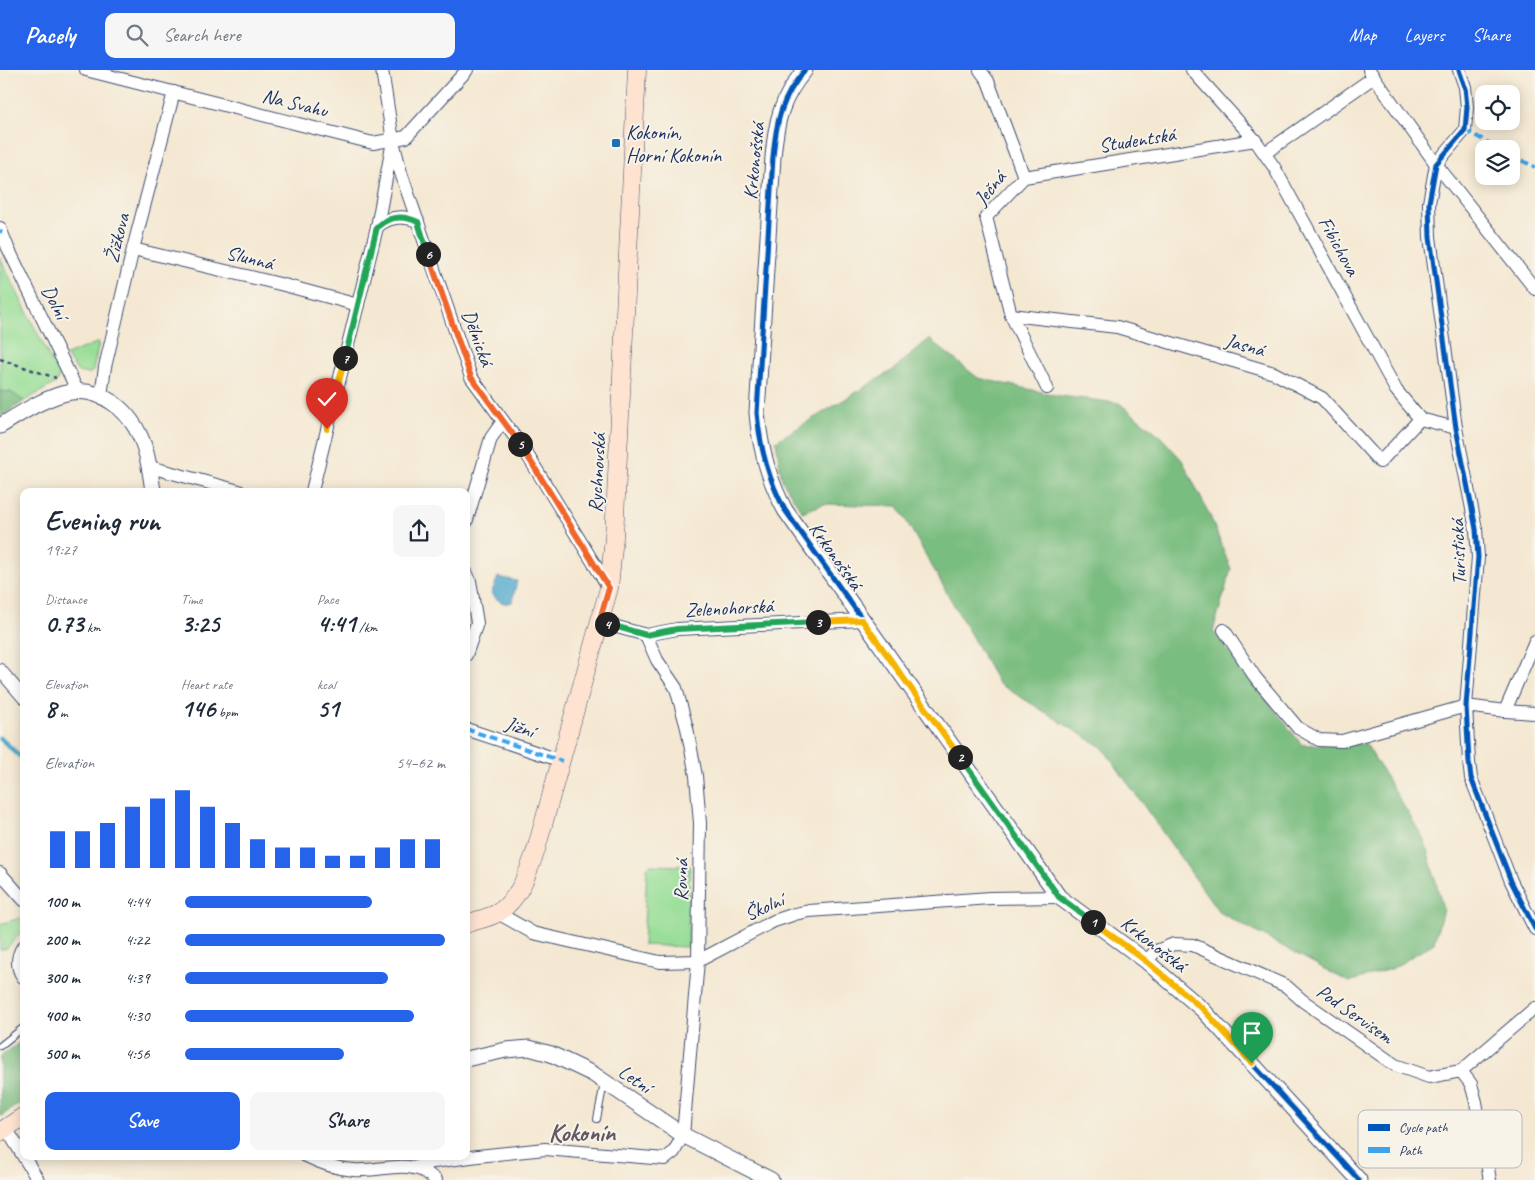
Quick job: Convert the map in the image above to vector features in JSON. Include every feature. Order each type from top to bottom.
[{"type":"main road","name":"Rychnovská","points":[[470,923],[498,913],[522,886],[536,850],[562,761],[609,588],[614,537],[637,70]]},
{"type":"main road","points":[[3,1130],[20,1119]]},
{"type":"street","name":"Na Svahu","points":[[86,70],[373,143],[393,141],[406,137],[467,70]]},
{"type":"street","name":"Dělnická","points":[[382,70],[393,141],[401,173],[471,377],[525,452],[609,588]]},
{"type":"street","name":"Krkonošská","points":[[804,70],[788,92],[775,132],[758,395],[758,432],[765,466],[777,497],[1059,897],[1146,961],[1204,1010],[1359,1180]]},
{"type":"street","name":"Ječná","points":[[980,70],[988,81],[1024,177],[986,217],[1010,316],[1047,388]]},
{"type":"street","name":"Fibichova","points":[[1192,70],[1255,140],[1274,167],[1396,390],[1420,419]]},
{"type":"street","points":[[1436,164],[1465,130],[1467,107],[1465,87],[1459,70]]},
{"type":"street","points":[[1265,154],[1371,73],[1436,164],[1535,289]]},
{"type":"street","name":"Žižkova","points":[[101,396],[105,367],[133,249],[174,92]]},
{"type":"street","name":"Studentská","points":[[1024,177],[1255,140]]},
{"type":"street","points":[[313,488],[377,227],[393,141]]},
{"type":"street","name":"Turistická","points":[[1436,164],[1429,203],[1430,237],[1456,428],[1476,529],[1478,557],[1466,706],[1471,778],[1511,881],[1535,929]]},
{"type":"street","points":[[377,227],[383,222],[400,217],[418,222]]},
{"type":"street","name":"Dolní","points":[[0,228],[78,392]]},
{"type":"street","name":"Slunná","points":[[133,249],[284,285],[358,306]]},
{"type":"street","name":"Jasná","points":[[1010,316],[1117,326],[1274,373],[1322,398],[1380,462],[1420,419]]},
{"type":"street","points":[[0,426],[53,397],[78,392],[101,396],[112,402],[127,415],[138,432],[150,467],[153,488]]},
{"type":"street","points":[[1420,419],[1456,428]]},
{"type":"street","points":[[470,509],[491,438],[503,421]]},
{"type":"street","points":[[150,467],[228,488]]},
{"type":"street","points":[[470,581],[477,623],[470,643]]},
{"type":"street","name":"Zelenohorská","points":[[599,622],[646,635],[677,629],[862,620]]},
{"type":"street","points":[[1224,630],[1255,677],[1298,728],[1319,740],[1342,741],[1466,706],[1535,713]]},
{"type":"street","name":"Rovná","points":[[646,635],[657,660],[676,688],[687,728],[696,776],[700,823],[698,961],[683,1135]]},
{"type":"street","points":[[1505,711],[1535,641]]},
{"type":"street","points":[[0,670],[20,693]]},
{"type":"street","name":"Jižní","points":[[470,730],[562,761]]},
{"type":"street","points":[[0,873],[20,896]]},
{"type":"street","name":"Školní","points":[[498,913],[533,933],[660,962],[698,961],[774,921],[795,914],[819,910],[990,898],[1059,897]]},
{"type":"street","name":"Pod Servisem","points":[[1146,961],[1156,951],[1174,944],[1193,945],[1286,986],[1303,1001],[1395,1065],[1429,1077],[1461,1071],[1535,1008]]},
{"type":"street","name":"Letní","points":[[470,1058],[506,1050],[529,1048],[551,1054],[593,1074],[683,1135],[771,1180]]},
{"type":"street","points":[[1461,1071],[1471,1084],[1477,1110]]},
{"type":"street","points":[[3,1130],[20,1154]]},
{"type":"street","points":[[470,1157],[545,1149],[665,1159],[674,1152],[683,1135]]},
{"type":"street","points":[[24,1160],[38,1180]]},
{"type":"street","points":[[315,1160],[354,1170],[414,1168],[423,1171],[436,1180]]},
{"type":"street","points":[[414,1168],[426,1163],[447,1160]]},
{"type":"lane","points":[[0,1046],[20,1031]]},
{"type":"lane","points":[[597,1119],[604,1082]]},
{"type":"path","points":[[0,359],[54,378],[70,377]]},
{"type":"green space","points":[[0,258],[52,362],[55,363],[61,373],[56,383],[0,417]]},
{"type":"green space","points":[[929,339],[978,378],[1060,396],[1119,403],[1158,434],[1182,460],[1210,516],[1231,569],[1213,631],[1302,745],[1366,744],[1425,841],[1443,909],[1434,943],[1393,968],[1349,982],[1219,912],[1103,748],[998,683],[898,506],[824,504],[802,512],[782,480],[776,441],[893,370]]},
{"type":"green space","points":[[99,342],[93,371],[88,374],[78,372],[66,355]]},
{"type":"green space","points":[[0,391],[11,392],[24,401],[0,417]]},
{"type":"green space","points":[[650,865],[690,866],[688,947],[643,945],[647,868]]},
{"type":"green space","points":[[20,918],[20,933],[7,948],[0,950],[0,924]]},
{"type":"green space","points":[[20,1042],[20,1103],[0,1117],[0,1057]]},
{"type":"water","points":[[498,577],[517,581],[512,602],[503,603],[491,594]]},
{"type":"waterway","points":[[0,738],[20,756]]},
{"type":"marked path","points":[[1465,130],[1483,140]]},
{"type":"marked path","points":[[1520,160],[1535,167]]},
{"type":"marked path","points":[[470,730],[562,761]]},
{"type":"cycle path","points":[[805,70],[790,90],[781,111],[776,133],[757,413],[760,439],[766,463],[779,498],[785,510],[1059,897],[1146,961],[1203,1010],[1359,1180]]},
{"type":"cycle path","points":[[1459,70],[1465,87],[1467,107],[1465,130],[1436,164],[1429,203],[1430,237],[1456,428],[1476,529],[1478,557],[1466,706],[1469,762],[1471,778],[1511,881],[1535,929]]},
{"type":"place","name":"Kokonín, Horní Kokonín","points":[[616,143]]},
{"type":"district","name":"Kokonín","points":[[582,1133]]},
{"type":"route","points":[[327,429],[377,227],[391,219],[409,218],[418,222],[471,377],[525,452],[609,588],[599,622],[646,635],[677,629],[862,620],[1059,897],[1146,961],[1204,1010],[1252,1063]]}]
